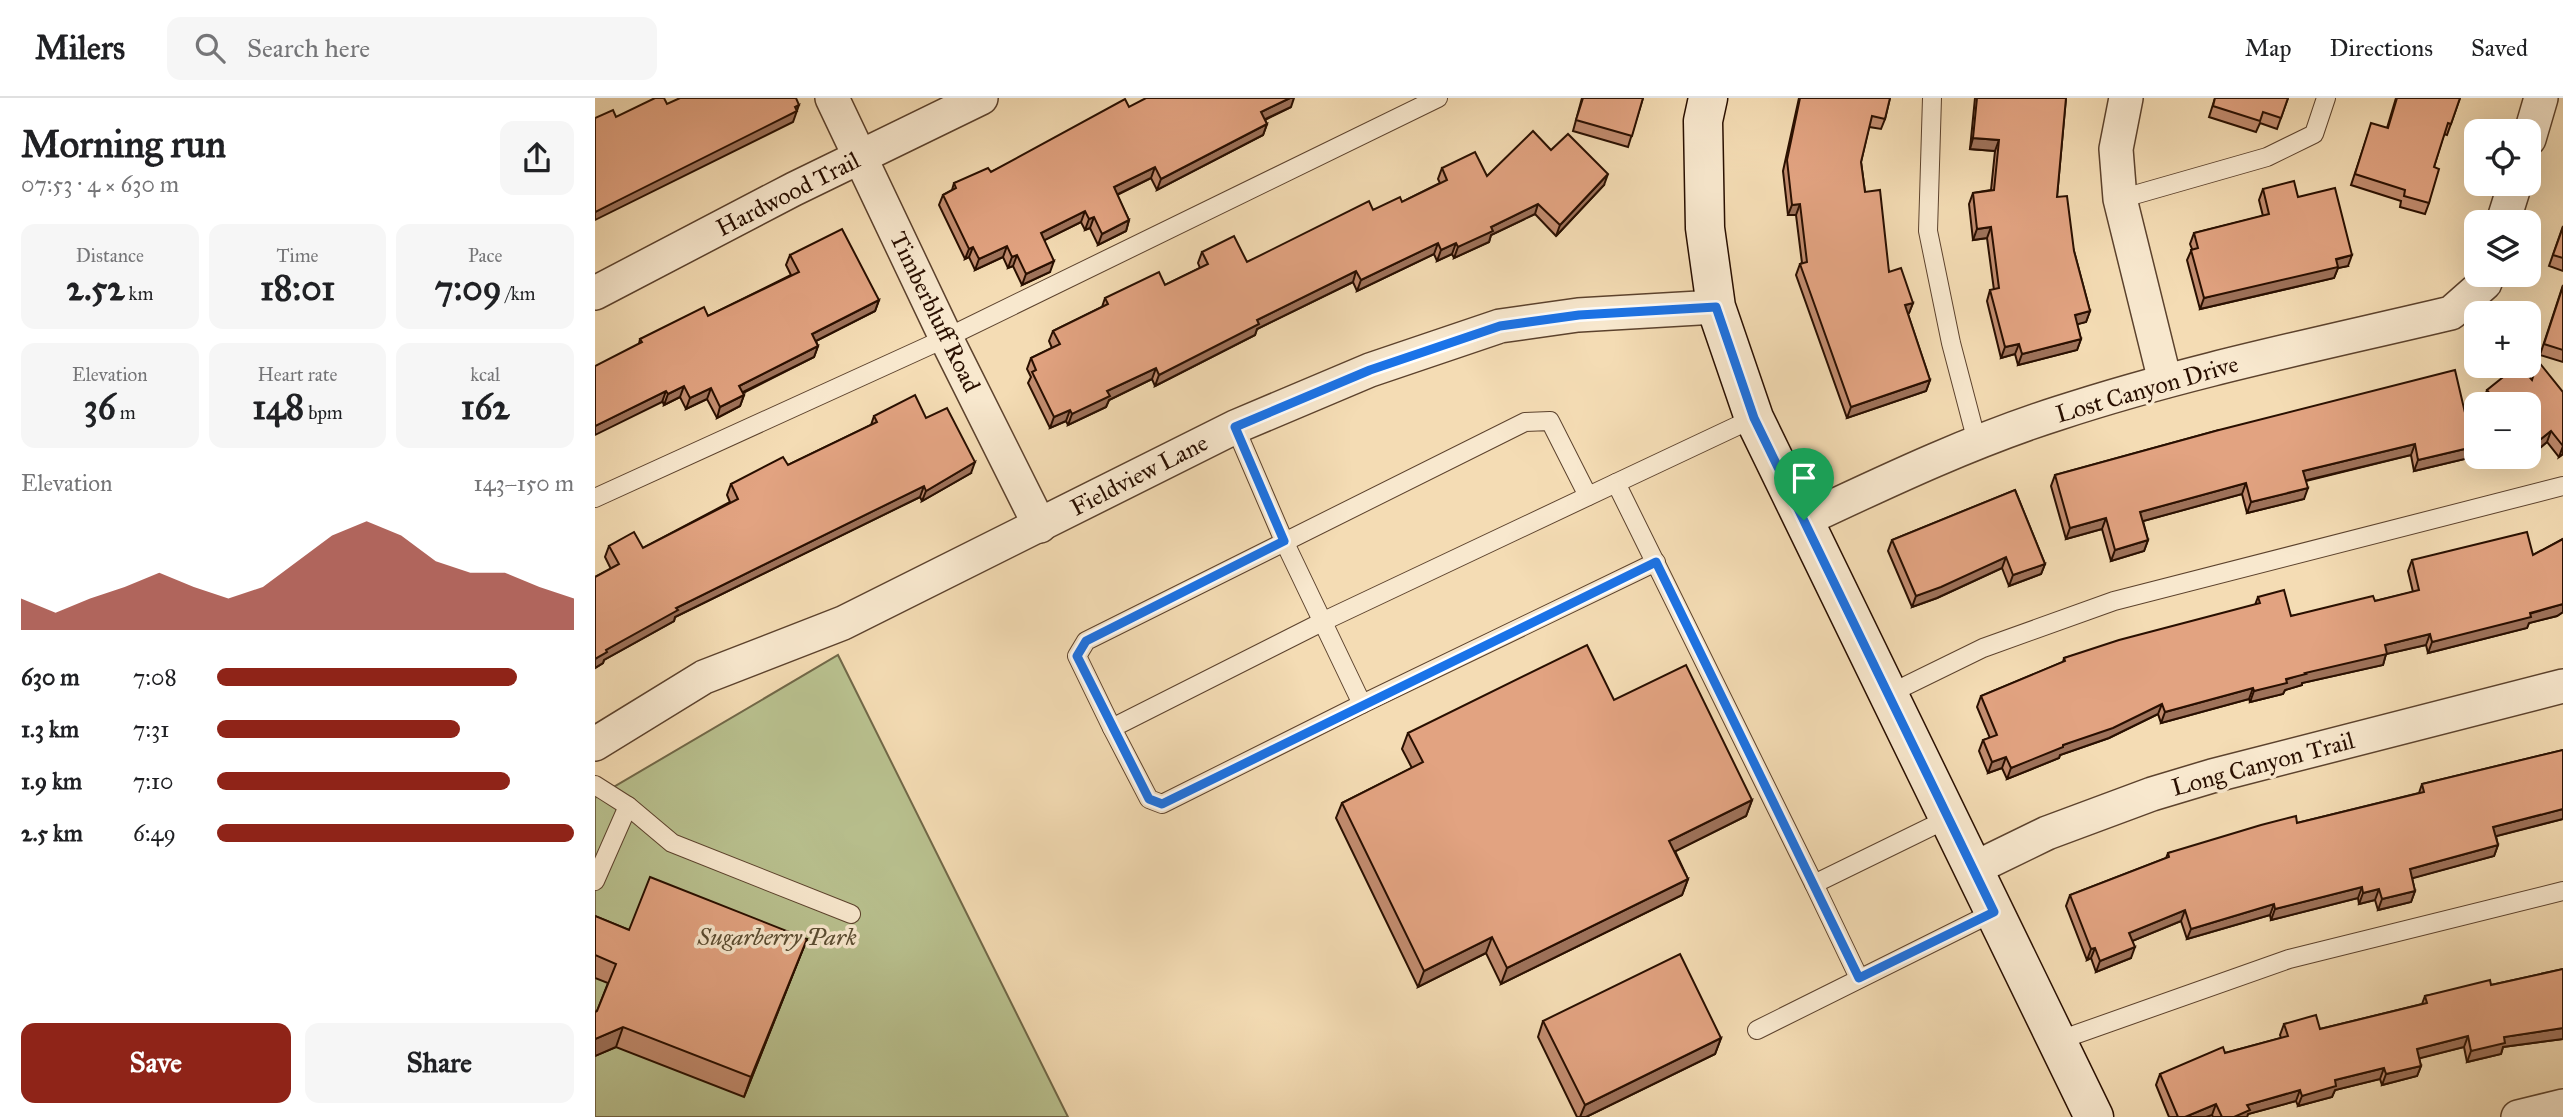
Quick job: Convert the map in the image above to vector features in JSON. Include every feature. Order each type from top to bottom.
[{"type":"street","name":"Timberbluff Road","points":[[832,98],[946,338],[1040,526]]},
{"type":"street","name":"Hardwood Trail","points":[[595,293],[794,188],[981,98]]},
{"type":"street","points":[[1708,98],[1703,121],[1705,228],[1716,307],[1754,418],[2094,1117]]},
{"type":"street","points":[[2126,98],[2116,149],[2120,199],[2165,381]]},
{"type":"street","points":[[2535,119],[2541,98]]},
{"type":"street","name":"Lost Canyon Drive","points":[[1804,520],[1977,442],[2059,413],[2165,381],[2451,313],[2480,287]]},
{"type":"street","name":"Fieldview Lane","points":[[595,744],[704,677],[843,623],[1235,427],[1370,370],[1500,326],[1579,315],[1716,307]]},
{"type":"street","name":"Long Canyon Trail","points":[[1973,869],[2047,833],[2164,790],[2563,686]]},
{"type":"street","points":[[2518,1117],[2563,1106]]},
{"type":"lane","points":[[595,498],[946,338],[1438,98]]},
{"type":"lane","points":[[1932,98],[1928,231],[1951,343],[1977,442]]},
{"type":"lane","points":[[2120,199],[2267,157],[2314,134],[2326,98]]},
{"type":"lane","points":[[1112,728],[1324,621],[1754,418]]},
{"type":"lane","points":[[1588,496],[1550,421],[1525,422],[1086,641],[1077,656],[1149,799],[1162,804],[1656,562]]},
{"type":"lane","points":[[1235,427],[1284,541],[1362,704]]},
{"type":"lane","points":[[1616,483],[1859,978]]},
{"type":"lane","points":[[1889,694],[1983,648],[2114,601],[2563,486]]},
{"type":"lane","points":[[595,785],[628,806],[672,843],[851,914]]},
{"type":"lane","points":[[595,881],[628,806]]},
{"type":"lane","points":[[1814,884],[1949,818]]},
{"type":"lane","points":[[2057,1041],[2288,959],[2563,891]]},
{"type":"lane","points":[[1757,1030],[1994,912]]},
{"type":"green space","name":"Sugarberry Park","points":[[838,655],[1068,1117],[595,1117],[595,798]]},
{"type":"building","points":[[655,98],[664,98],[667,104],[680,98],[796,98],[799,105],[795,107],[797,111],[595,212],[595,118],[613,110],[616,117]]},
{"type":"building","points":[[1146,98],[1290,98],[1261,112],[1267,124],[1161,179],[1155,167],[1114,187],[1129,220],[1102,234],[1094,217],[1089,219],[1085,211],[1041,233],[1054,261],[1026,274],[1017,255],[1012,257],[1007,246],[979,259],[973,247],[969,249],[943,195],[956,188],[954,183],[988,168],[991,172],[1125,99],[1129,107]]},
{"type":"building","points":[[1583,98],[1643,98],[1632,136],[1576,120]]},
{"type":"building","points":[[1800,98],[1890,98],[1885,119],[1872,116],[1861,162],[1865,192],[1880,190],[1889,272],[1901,268],[1913,303],[1905,305],[1930,380],[1851,407],[1800,264],[1807,262],[1800,204],[1792,205],[1787,160]]},
{"type":"building","points":[[1977,98],[2066,98],[2057,197],[2067,196],[2074,251],[2090,311],[2075,315],[2081,339],[2022,354],[2019,344],[2005,347],[1990,290],[1999,288],[1991,227],[1977,229],[1973,193],[1994,190],[1999,140],[1973,138]]},
{"type":"building","points":[[2215,98],[2288,98],[2281,118],[2263,112],[2260,121],[2213,106]]},
{"type":"building","points":[[2397,98],[2460,98],[2451,124],[2448,123],[2434,167],[2439,169],[2429,203],[2404,196],[2405,190],[2355,174],[2371,123],[2388,128]]},
{"type":"building","points":[[1533,131],[1551,150],[1568,134],[1608,174],[1560,225],[1538,204],[1491,227],[1493,231],[1458,247],[1456,243],[1441,250],[1438,243],[1361,280],[1356,271],[1257,320],[1259,324],[1159,375],[1156,368],[1107,391],[1110,396],[1072,414],[1070,410],[1054,417],[1032,372],[1036,370],[1031,358],[1060,344],[1053,331],[1108,304],[1105,298],[1159,272],[1165,285],[1208,264],[1202,252],[1234,236],[1247,262],[1369,201],[1373,210],[1400,197],[1402,202],[1447,180],[1442,168],[1475,152],[1487,176]]},
{"type":"building","points":[[2294,181],[2298,197],[2335,188],[2352,255],[2336,259],[2338,267],[2204,298],[2191,250],[2198,248],[2194,233],[2269,214],[2263,189]]},
{"type":"building","points":[[2563,227],[2563,258],[2553,255]]},
{"type":"building","points":[[842,229],[879,300],[812,334],[818,346],[739,386],[744,395],[720,407],[711,388],[690,398],[684,386],[668,394],[666,391],[595,426],[595,366],[642,342],[640,339],[704,307],[708,316],[799,272],[790,255]]},
{"type":"building","points":[[2563,286],[2563,350],[2544,344]]},
{"type":"building","points":[[2541,365],[2563,392],[2563,446],[2551,431],[2541,439],[2541,392],[2487,390],[2502,378],[2541,378]]},
{"type":"building","points":[[2455,370],[2464,408],[2464,449],[2418,460],[2415,444],[2303,471],[2308,488],[2251,502],[2246,483],[2140,512],[2148,540],[2115,550],[2106,518],[2070,528],[2055,475]]},
{"type":"building","points":[[915,395],[926,418],[947,408],[975,462],[926,491],[924,486],[676,608],[678,610],[606,650],[607,652],[595,659],[595,577],[619,564],[609,546],[634,532],[643,548],[738,499],[731,484],[783,457],[788,465],[877,422],[874,416]]},
{"type":"building","points":[[2015,490],[2045,564],[2013,575],[2006,557],[1916,596],[1892,540]]},
{"type":"building","points":[[2527,532],[2533,555],[2563,539],[2563,604],[2530,613],[2531,617],[2432,642],[2430,634],[2385,645],[2387,654],[2305,673],[2286,679],[2287,683],[2254,691],[2253,688],[2165,712],[2162,704],[2113,728],[2063,745],[2011,768],[2006,757],[1992,762],[1983,740],[1997,735],[1981,696],[2065,661],[2064,658],[2119,640],[2260,603],[2258,597],[2284,590],[2291,616],[2373,596],[2375,601],[2419,590],[2412,560]]},
{"type":"building","points":[[1587,645],[1614,700],[1686,665],[1752,800],[1669,841],[1688,879],[1507,968],[1492,937],[1424,971],[1342,803],[1423,762],[1408,733]]},
{"type":"building","points":[[2563,750],[2563,809],[2493,827],[2498,845],[2410,869],[2415,891],[2382,899],[2379,889],[2363,893],[2362,887],[2275,909],[2274,904],[2191,929],[2185,910],[2129,933],[2135,947],[2100,961],[2095,948],[2091,949],[2070,895],[2169,857],[2168,853],[2261,825],[2296,816],[2297,823],[2424,792],[2422,784]]},
{"type":"building","points":[[650,877],[807,939],[751,1077],[623,1027],[595,1039],[595,1012],[616,964],[595,955],[595,916],[629,930]]},
{"type":"building","points":[[1680,954],[1721,1038],[1585,1105],[1543,1021]]},
{"type":"building","points":[[2563,969],[2563,1028],[2504,1037],[2505,1043],[2471,1051],[2468,1036],[2417,1049],[2421,1066],[2386,1074],[2384,1068],[2335,1080],[2336,1086],[2302,1096],[2300,1090],[2247,1105],[2250,1110],[2234,1117],[2222,1117],[2216,1104],[2185,1117],[2178,1117],[2160,1074],[2223,1047],[2225,1053],[2288,1036],[2284,1024],[2316,1015],[2320,1029],[2427,1003],[2425,996],[2490,980],[2491,985]]},
{"type":"route","points":[[1716,307],[1754,418],[1804,520],[1994,912],[1859,978],[1656,562],[1162,804],[1149,799],[1077,656],[1086,641],[1284,541],[1235,427],[1370,370],[1500,326],[1579,315],[1716,307]]}]
